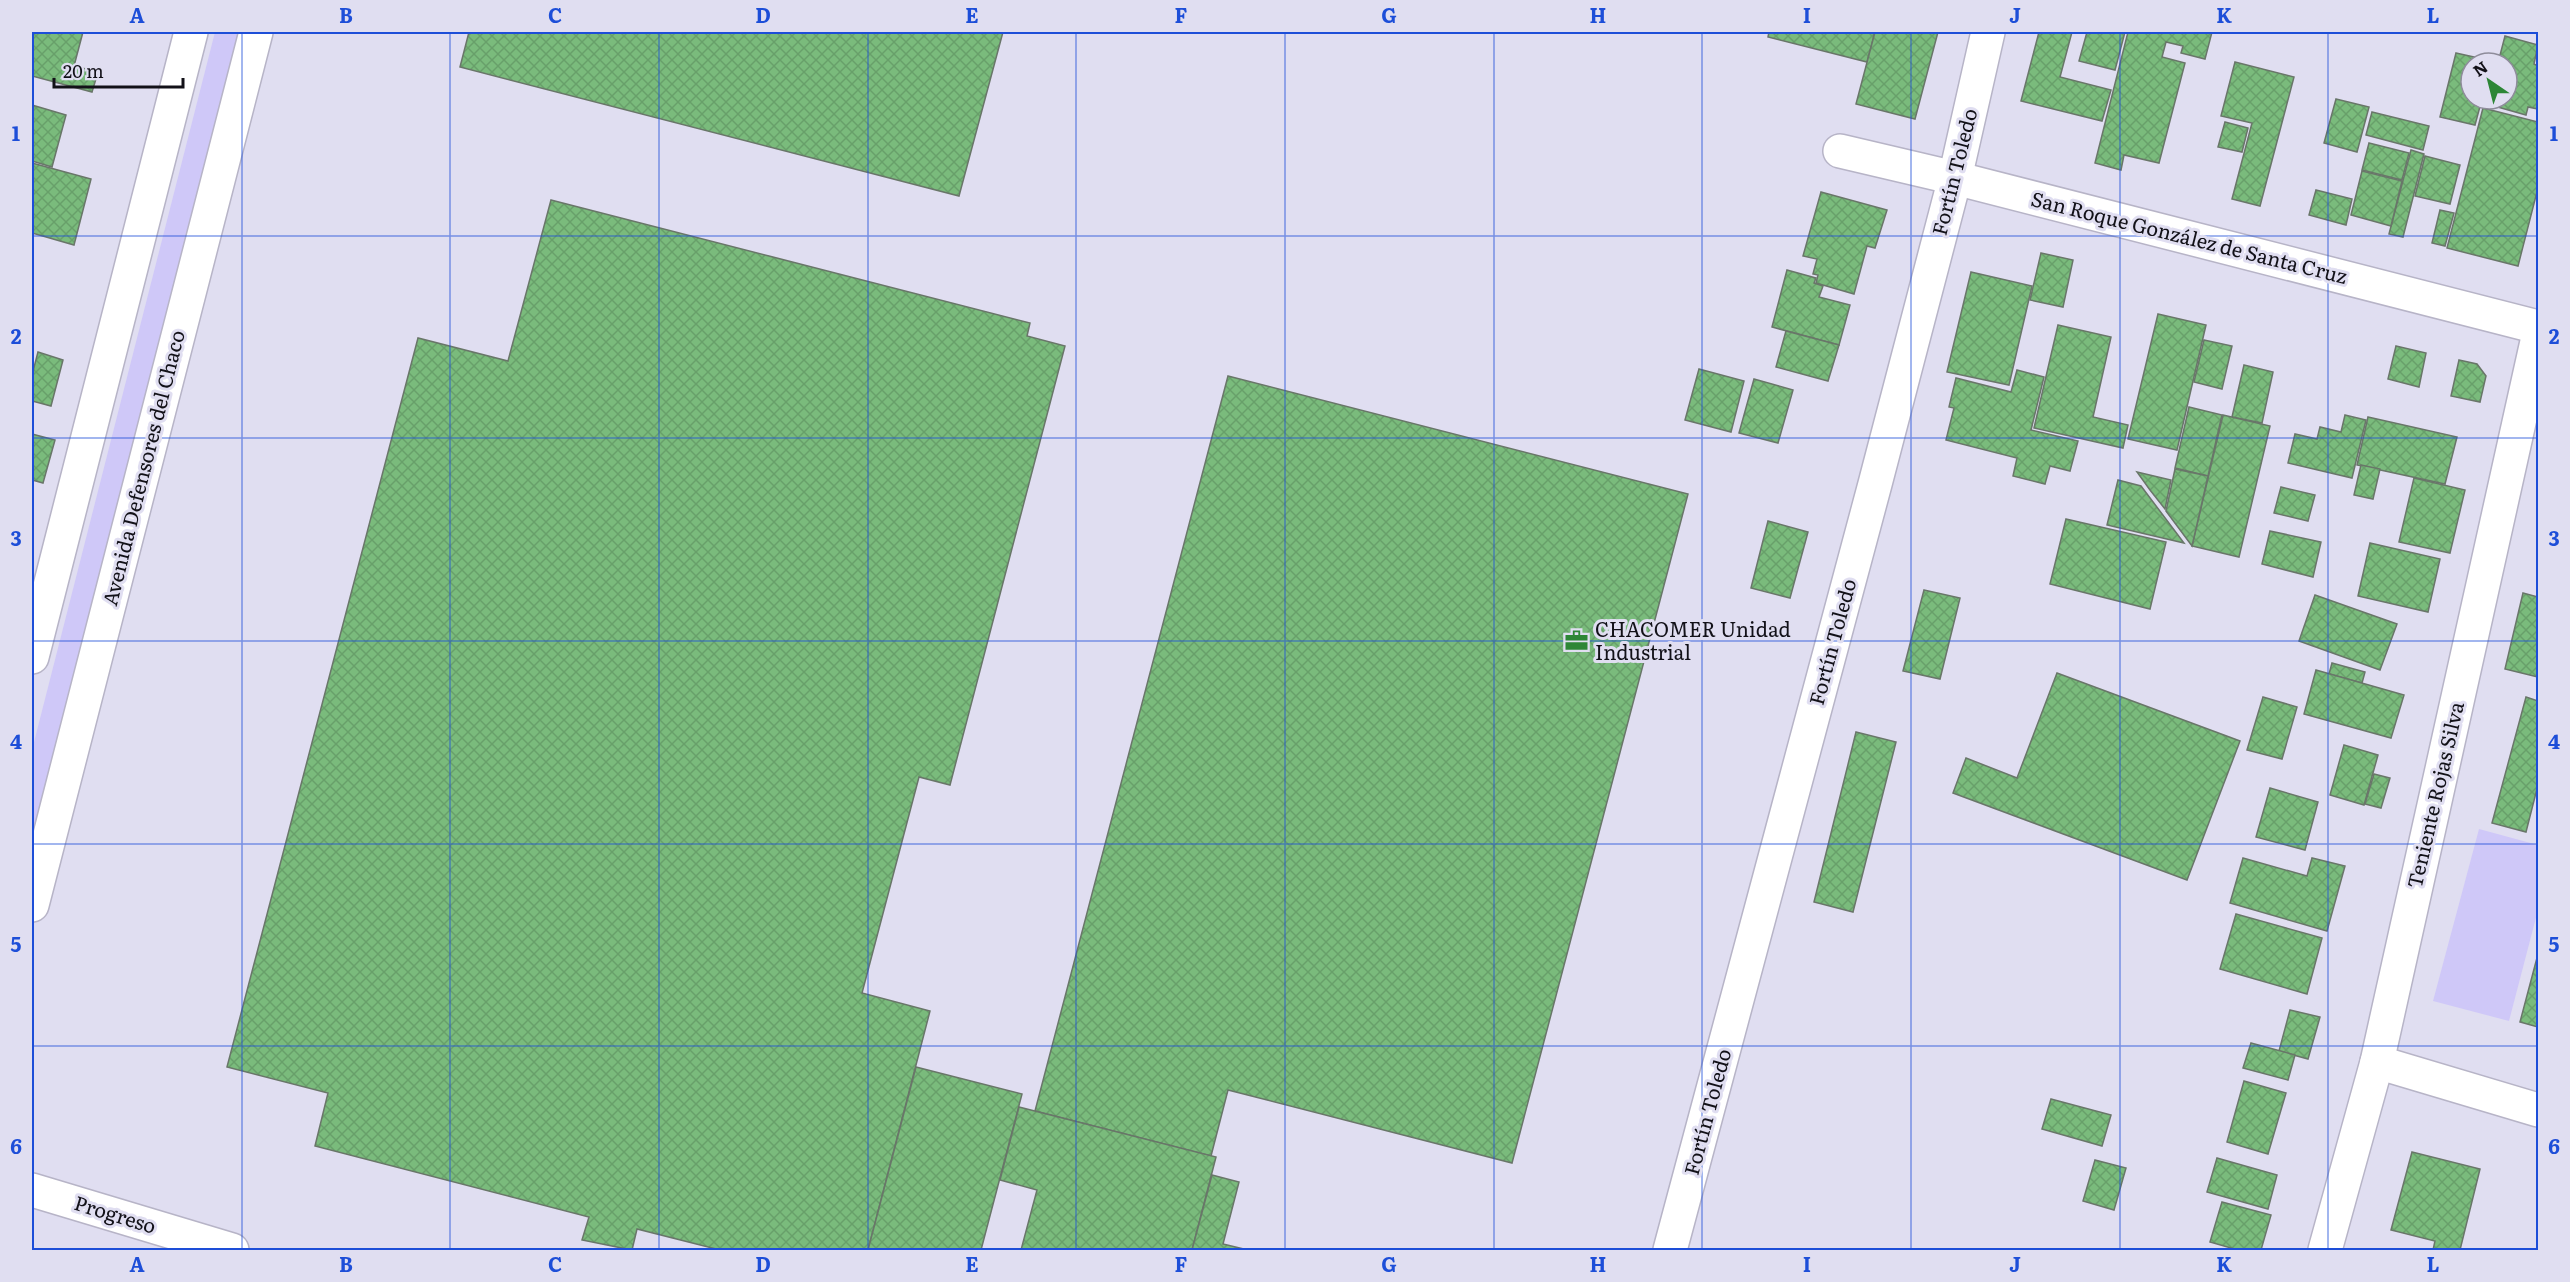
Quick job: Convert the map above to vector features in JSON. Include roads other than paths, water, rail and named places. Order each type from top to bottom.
[{"type":"main road","points":[[32,657],[191,32]]},
{"type":"main road","name":"Avenida Defensores del Chaco","points":[[32,905],[256,32]]},
{"type":"main road","name":"Fortín Toledo","points":[[1670,1251],[1955,178],[1988,32]]},
{"type":"main road","name":"San Roque González de Santa Cruz","points":[[1840,151],[1955,178],[2538,327]]},
{"type":"main road","name":"Teniente Rojas Silva","points":[[2325,1251],[2377,1062],[2538,337]]},
{"type":"main road","points":[[2377,1062],[2538,1110]]},
{"type":"main road","name":"Progreso","points":[[32,1190],[232,1251]]},
{"type":"place","name":"CHACOMER Unidad Industrial","points":[[1577,641]]}]
